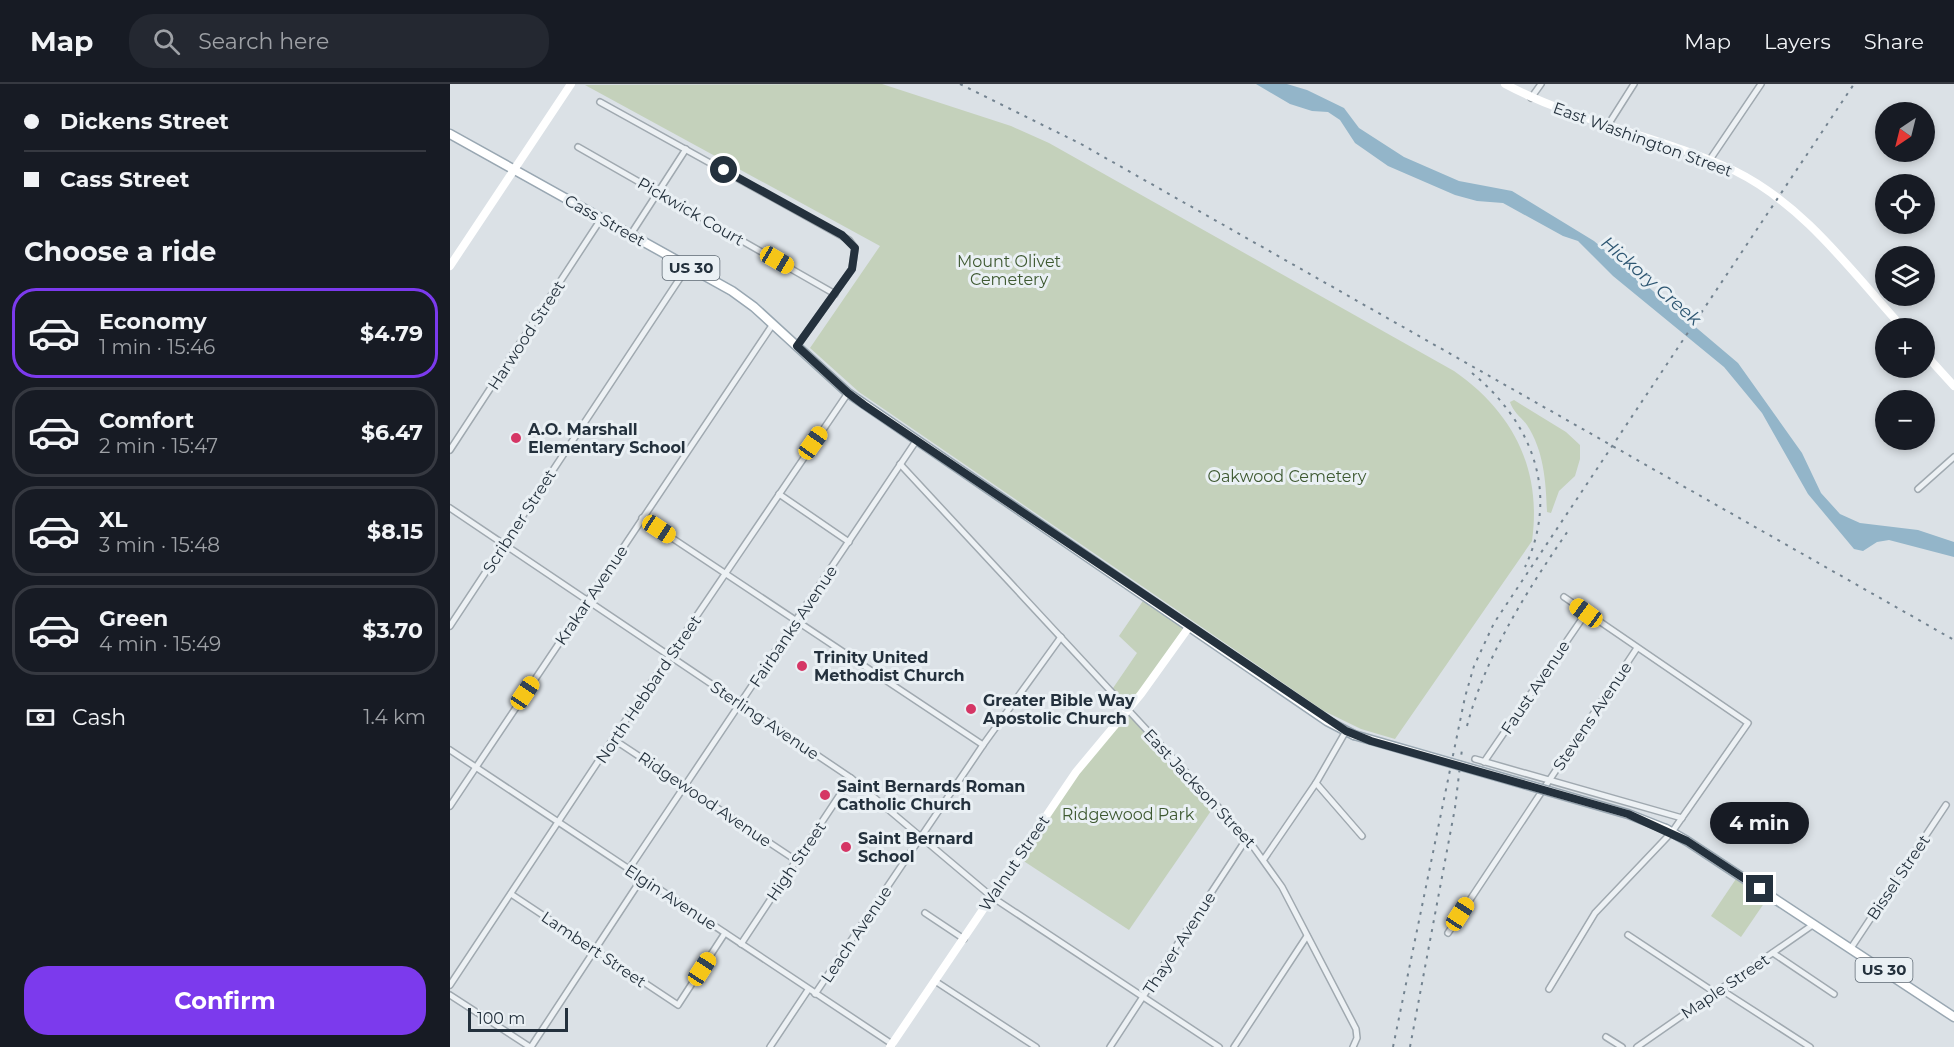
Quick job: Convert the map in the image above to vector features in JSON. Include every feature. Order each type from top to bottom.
[{"type":"main road","name":"Cass Street","points":[[450,134],[732,291],[773,324],[848,393],[1189,627],[1350,733],[1628,814],[1669,831],[1954,1017]]},
{"type":"street","points":[[450,266],[571,84]]},
{"type":"street","name":"East Washington Street","points":[[1505,84],[1531,98],[1709,161],[1754,182],[1792,209],[1894,318]]},
{"type":"street","points":[[1531,98],[1541,84]]},
{"type":"street","points":[[1608,125],[1634,84]]},
{"type":"street","points":[[1709,161],[1761,84]]},
{"type":"street","points":[[600,102],[842,235],[855,248],[852,269],[797,346]]},
{"type":"street","name":"Pickwick Court","points":[[578,147],[835,294]]},
{"type":"street","points":[[631,234],[686,149]]},
{"type":"street","name":"Harwood Street","points":[[450,450],[601,219]]},
{"type":"street","name":"Scribner Street","points":[[450,626],[688,266]]},
{"type":"street","name":"Krakar Avenue","points":[[450,806],[773,324]]},
{"type":"street","points":[[1935,364],[1954,386]]},
{"type":"street","name":"North Hebbard Street","points":[[450,985],[613,739],[848,393]]},
{"type":"street","name":"Fairbanks Avenue","points":[[628,869],[916,441]]},
{"type":"street","points":[[1918,489],[1954,458]]},
{"type":"street","name":"East Jackson Street","points":[[900,464],[1264,859],[1356,1029],[1357,1038],[1353,1047]]},
{"type":"street","points":[[779,494],[849,542]]},
{"type":"street","name":"Sterling Avenue","points":[[450,508],[851,778],[992,897],[1219,1047]]},
{"type":"street","points":[[642,518],[983,745]]},
{"type":"street","points":[[1549,989],[1595,913],[1682,818],[1748,723],[1564,597]]},
{"type":"street","name":"Faust Avenue","points":[[1485,762],[1586,613]]},
{"type":"street","name":"Walnut Street","points":[[891,1046],[1076,772],[1128,710],[1189,627]]},
{"type":"street","name":"Leach Avenue","points":[[815,994],[983,745],[1061,637]]},
{"type":"street","name":"Stevens Avenue","points":[[1448,933],[1637,648]]},
{"type":"street","points":[[1264,859],[1350,733]]},
{"type":"street","name":"Ridgewood Avenue","points":[[613,739],[796,861]]},
{"type":"street","name":"Elgin Avenue","points":[[450,750],[891,1046]]},
{"type":"street","points":[[1475,759],[1682,818]]},
{"type":"street","name":"High Street","points":[[741,944],[851,778]]},
{"type":"street","points":[[1316,783],[1362,836]]},
{"type":"street","name":"Bissel Street","points":[[1851,948],[1946,805]]},
{"type":"street","name":"Thayer Avenue","points":[[1110,1047],[1247,838]]},
{"type":"street","points":[[450,994],[531,1047],[642,878]]},
{"type":"street","name":"Lambert Street","points":[[511,894],[678,1005],[725,933]]},
{"type":"street","points":[[925,913],[964,939]]},
{"type":"street","name":"Maple Street","points":[[1636,1047],[1814,924]]},
{"type":"street","points":[[1628,935],[1714,992]]},
{"type":"street","points":[[1234,1047],[1307,936]]},
{"type":"street","points":[[1773,953],[1834,994]]},
{"type":"street","points":[[935,981],[1036,1047]]},
{"type":"street","points":[[1720,989],[1810,1047]]},
{"type":"street","name":"Leach Avenue","points":[[770,1047],[808,990]]},
{"type":"street","points":[[1606,1037],[1622,1047]]},
{"type":"green space","points":[[882,84],[1011,126],[1049,143],[1454,371],[1475,387],[1507,424],[1519,444],[1527,466],[1534,515],[1532,541],[1395,739],[1361,729],[1324,711],[859,392],[810,348],[880,246],[585,85]]},
{"type":"green space","points":[[1514,400],[1566,432],[1580,445],[1580,459],[1575,476],[1559,491],[1551,513],[1547,512],[1541,456],[1527,425],[1511,406],[1510,402]]},
{"type":"green space","points":[[1145,598],[1188,627],[1128,709],[1111,691],[1137,653],[1119,636]]},
{"type":"green space","name":"Ridgewood Park","points":[[1128,711],[1215,805],[1129,930],[1019,858],[1076,773]]},
{"type":"green space","points":[[1738,876],[1769,896],[1741,937],[1711,916]]},
{"type":"water","points":[[1256,84],[1287,84],[1307,90],[1344,108],[1359,128],[1404,157],[1459,181],[1512,191],[1594,241],[1738,363],[1802,453],[1821,493],[1840,514],[1860,523],[1918,530],[1954,542],[1954,557],[1889,540],[1877,542],[1863,551],[1854,549],[1808,494],[1762,413],[1724,367],[1613,276],[1578,241],[1563,236],[1503,203],[1477,201],[1455,195],[1388,166],[1355,143],[1340,120],[1328,112],[1312,111],[1290,104]]},
{"type":"railway","points":[[960,84],[1081,144],[1954,640]]},
{"type":"railway","points":[[1393,1047],[1465,697],[1474,666],[1494,623],[1854,84]]},
{"type":"railway","points":[[1472,373],[1493,392],[1511,414],[1524,436],[1534,461],[1539,486],[1540,512],[1535,539],[1525,567]]},
{"type":"railway","points":[[1467,726],[1485,673],[1510,623],[1570,528]]},
{"type":"railway","points":[[1410,1047],[1455,808],[1462,749]]},
{"type":"place","name":"A.O. Marshall Elementary School","points":[[516,438]]},
{"type":"place","name":"Trinity United Methodist Church","points":[[802,666]]},
{"type":"place","name":"Greater Bible Way Apostolic Church","points":[[971,709]]},
{"type":"place","name":"Saint Bernards Roman Catholic Church","points":[[825,795]]},
{"type":"place","name":"Saint Bernard School","points":[[846,847]]},
{"type":"route","points":[[724,170],[842,235],[855,248],[852,269],[797,346],[864,405],[1248,667],[1346,731],[1371,741],[1628,814],[1672,832],[1760,889]]},
{"type":"park label","name":"Mount Olivet Cemetery","points":[[1009,270]]},
{"type":"park label","name":"Oakwood Cemetery","points":[[1287,476]]},
{"type":"water label","name":"Hickory Creek","points":[[1651,281]]}]
